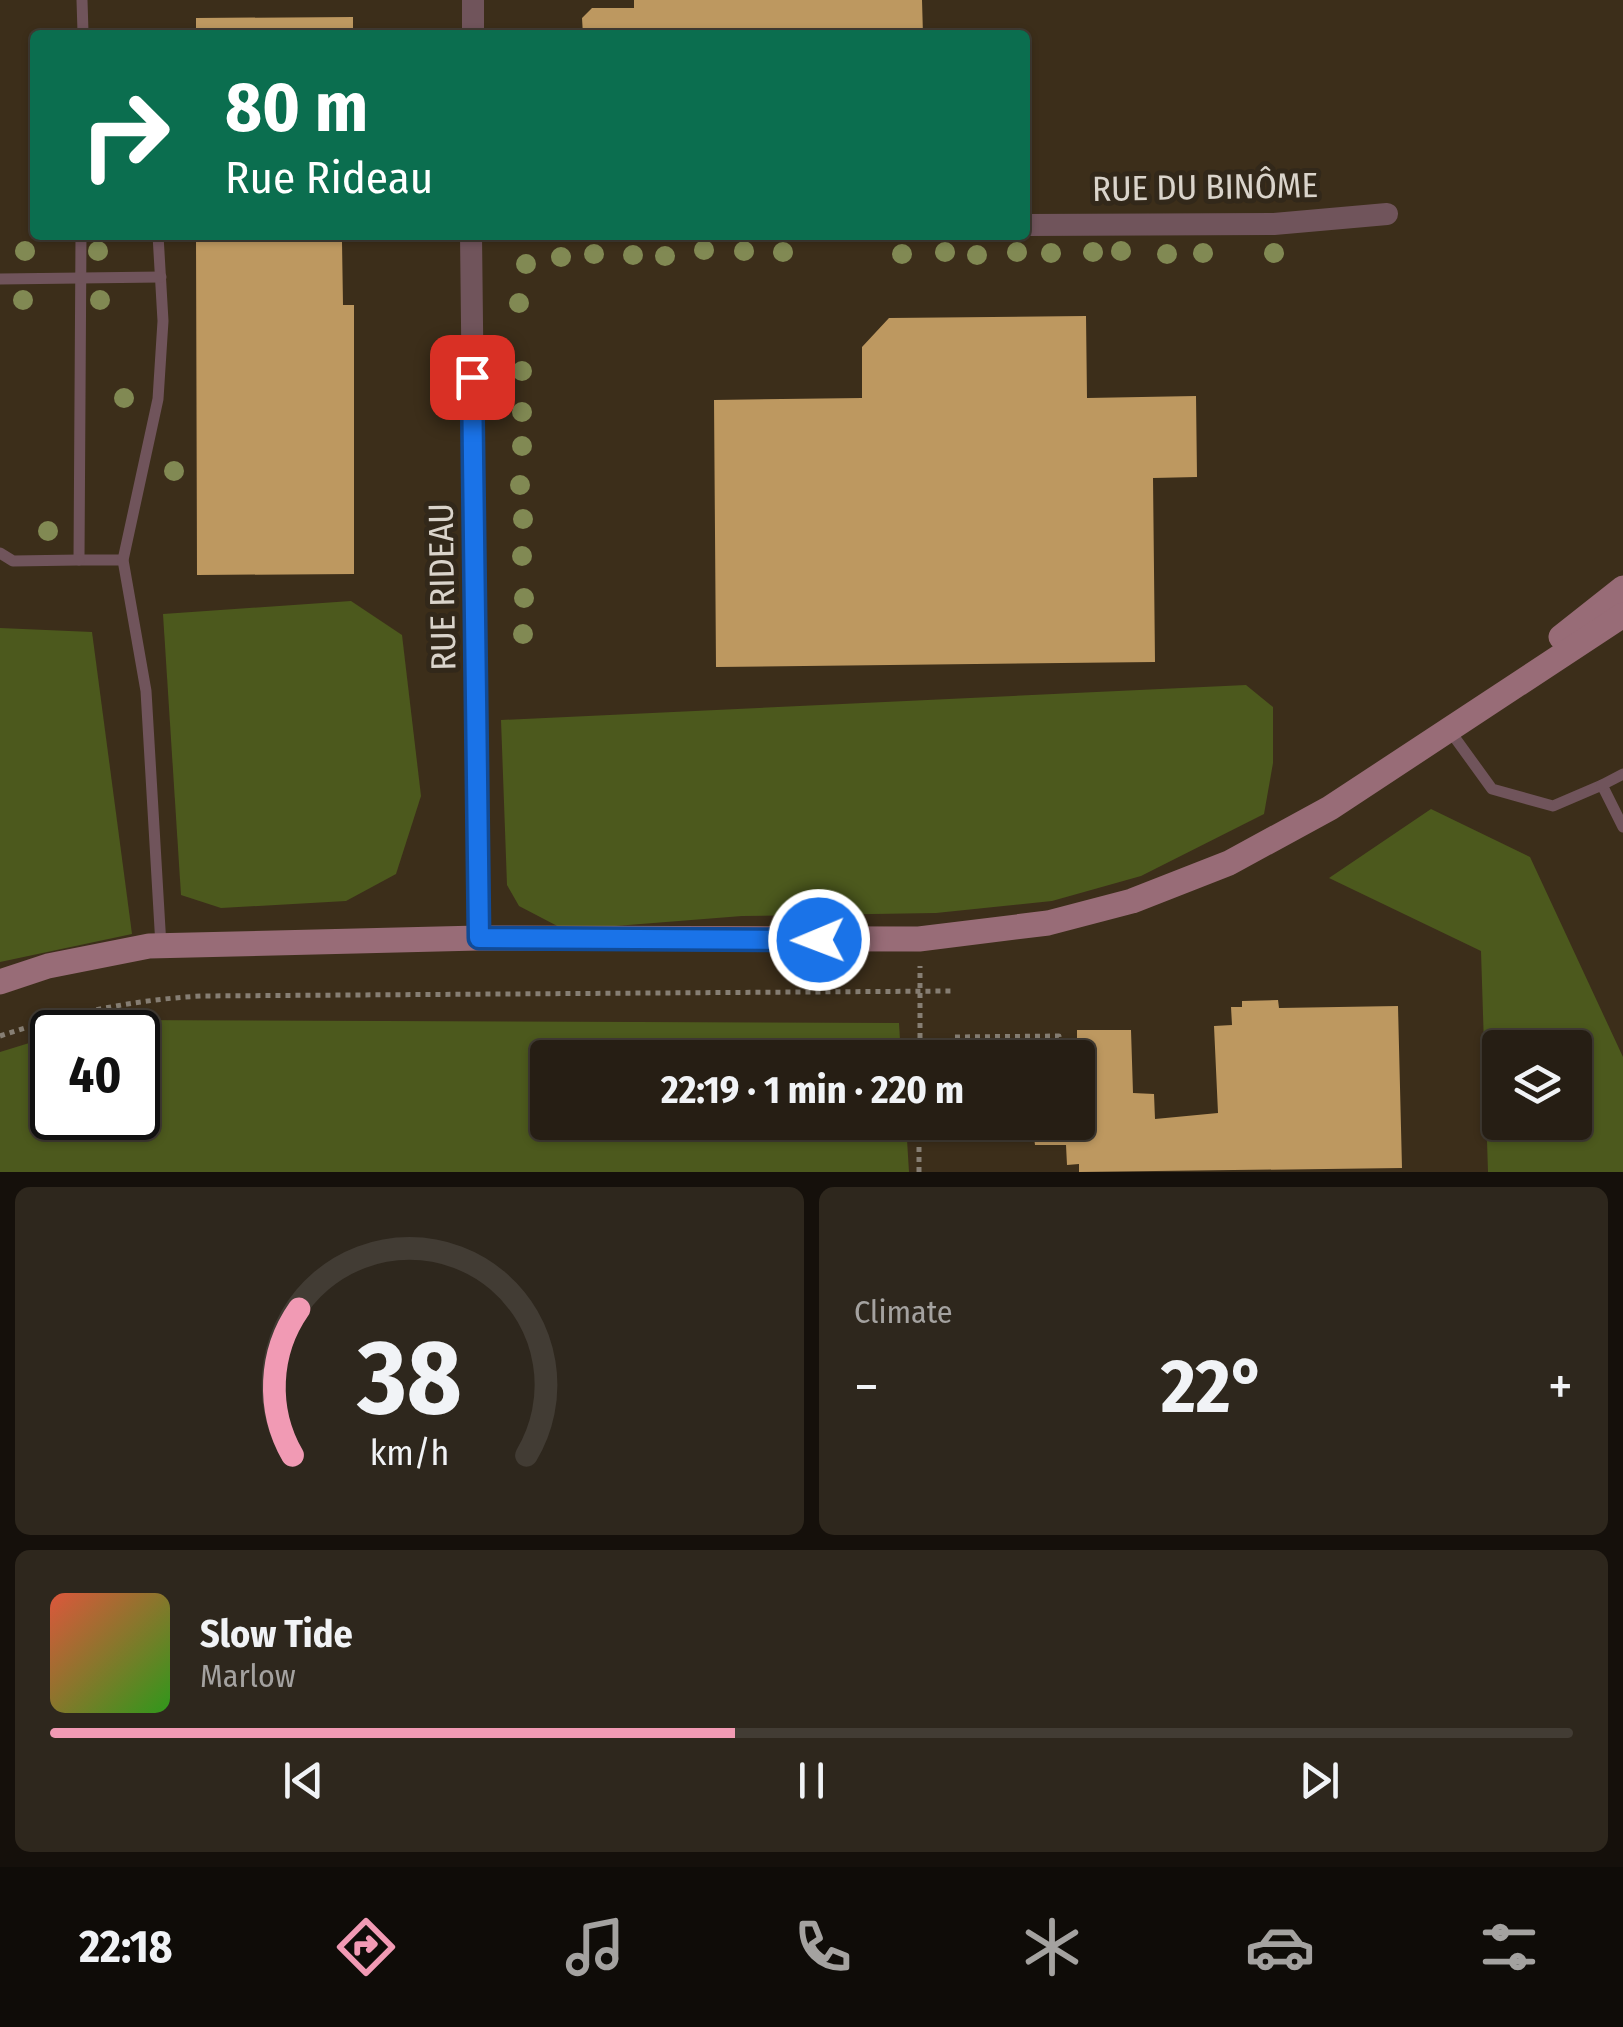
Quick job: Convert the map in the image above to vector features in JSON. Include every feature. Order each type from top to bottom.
[{"type":"street","points":[[473,0],[473,30]]},
{"type":"street","name":"RUE DU BINÔME","points":[[1030,225],[1274,224],[1387,214]]},
{"type":"street","name":"RUE RIDEAU","points":[[472,240],[479,938]]},
{"type":"street","points":[[1447,727],[1623,588]]},
{"type":"street","points":[[0,982],[48,966],[161,946],[479,938],[919,939],[1048,923],[1132,901],[1229,863],[1330,808],[1447,727],[1623,615]]},
{"type":"lane","points":[[82,0],[83,30]]},
{"type":"lane","points":[[79,560],[81,240]]},
{"type":"lane","points":[[158,240],[158,399],[124,560],[146,691],[161,946]]},
{"type":"lane","points":[[0,279],[161,277]]},
{"type":"lane","points":[[0,553],[14,561],[124,560]]},
{"type":"lane","points":[[1447,727],[1492,789],[1553,806],[1623,774]]},
{"type":"lane","points":[[1602,785],[1623,827]]},
{"type":"path","points":[[919,939],[920,1040]]},
{"type":"path","points":[[0,1036],[72,1012],[200,996],[954,992]]},
{"type":"path","points":[[955,1037],[1059,1036],[1060,1040]]},
{"type":"path","points":[[919,1140],[919,1172]]},
{"type":"shaded area","points":[[0,0],[1623,0],[1623,1172],[0,1172]]},
{"type":"green space","points":[[351,601],[402,635],[421,796],[396,874],[346,901],[221,908],[181,895],[163,614]]},
{"type":"green space","points":[[0,628],[92,632],[132,934],[0,962]]},
{"type":"green space","points":[[1246,685],[1273,707],[1273,763],[1264,814],[1141,876],[1052,901],[936,913],[742,916],[565,930],[519,906],[507,885],[501,720]]},
{"type":"green space","points":[[1431,809],[1530,857],[1623,1057],[1623,1172],[1488,1172],[1487,1140],[1592,1140],[1592,1030],[1484,1030],[1481,951],[1329,878]]},
{"type":"green space","points":[[160,1020],[899,1023],[900,1040],[530,1040],[530,1140],[907,1140],[909,1172],[0,1172],[0,1052],[30,1043],[30,1140],[160,1140]]},
{"type":"building","points":[[634,0],[922,0],[923,30],[583,30],[582,18],[592,8],[634,8]]},
{"type":"building","points":[[353,17],[353,30],[196,30],[196,18]]},
{"type":"building","points":[[196,240],[353,240],[342,242],[343,305],[354,305],[354,574],[197,575]]},
{"type":"building","points":[[1086,316],[1087,398],[1196,396],[1197,477],[1153,478],[1155,662],[716,667],[714,400],[862,398],[862,347],[889,318]]},
{"type":"building","points":[[1278,1000],[1279,1008],[1398,1006],[1402,1168],[1079,1172],[1079,1164],[1067,1165],[1066,1145],[1035,1145],[1034,1140],[1095,1140],[1095,1040],[1077,1040],[1077,1030],[1131,1030],[1133,1093],[1154,1094],[1155,1119],[1218,1113],[1214,1026],[1232,1025],[1231,1007],[1242,1007],[1242,1001]]},
{"type":"route","points":[[472,377],[479,683],[479,938],[819,940]]}]
